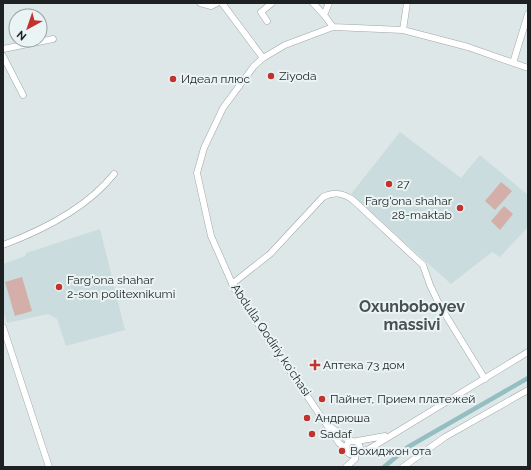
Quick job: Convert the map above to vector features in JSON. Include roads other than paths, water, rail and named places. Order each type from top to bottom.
[{"type":"street","points":[[200,3],[211,6],[217,3]]},
{"type":"street","points":[[222,3],[263,58]]},
{"type":"street","points":[[267,21],[261,12],[272,3]]},
{"type":"street","points":[[313,3],[333,28]]},
{"type":"street","points":[[324,15],[329,3]]},
{"type":"street","points":[[403,30],[407,3]]},
{"type":"street","points":[[512,63],[528,14]]},
{"type":"street","name":"Abdulla Qodiriy koʻchasi","points":[[347,451],[232,284],[211,236],[197,173],[204,148],[227,100],[254,66],[263,58],[286,45],[333,28],[403,30],[468,47],[528,68]]},
{"type":"street","points":[[3,49],[53,39]]},
{"type":"street","points":[[3,56],[23,95]]},
{"type":"street","points":[[4,243],[36,231],[64,215],[93,196],[114,174]]},
{"type":"street","points":[[232,284],[272,252],[323,197],[332,193],[344,195],[353,200],[424,265],[430,285],[443,310],[485,378]]},
{"type":"street","points":[[3,327],[50,467]]},
{"type":"street","points":[[347,451],[357,454],[368,449],[528,352]]},
{"type":"street","points":[[403,467],[445,437],[528,390]]},
{"type":"street","name":"Abdulla Qodiriy koʻchasi","points":[[329,426],[353,441]]},
{"type":"street","points":[[347,466],[349,460],[346,444],[353,441],[372,440],[390,435]]},
{"type":"street","points":[[347,466],[357,454],[360,446],[353,441]]},
{"type":"waterway","points":[[384,467],[408,447],[528,378]]},
{"type":"place","name":"Ziyoda","points":[[271,76]]},
{"type":"place","name":"Идеал плюс","points":[[173,79]]},
{"type":"place","name":"27","points":[[389,184]]},
{"type":"place","name":"Farg'ona shahar 28-maktab","points":[[460,208]]},
{"type":"place","name":"Farg'ona shahar 2-son politexnikumi","points":[[59,287]]},
{"type":"place","name":"Аптека 73 дом","points":[[315,365]]},
{"type":"place","name":"Пайнет, Прием платежей","points":[[322,399]]},
{"type":"place","name":"Андрюша","points":[[307,418]]},
{"type":"place","name":"Sadaf","points":[[312,434]]},
{"type":"place","name":"Вохиджон ота","points":[[342,451]]},
{"type":"district","name":"Oxunboboyev massivi","points":[[412,315]]}]
